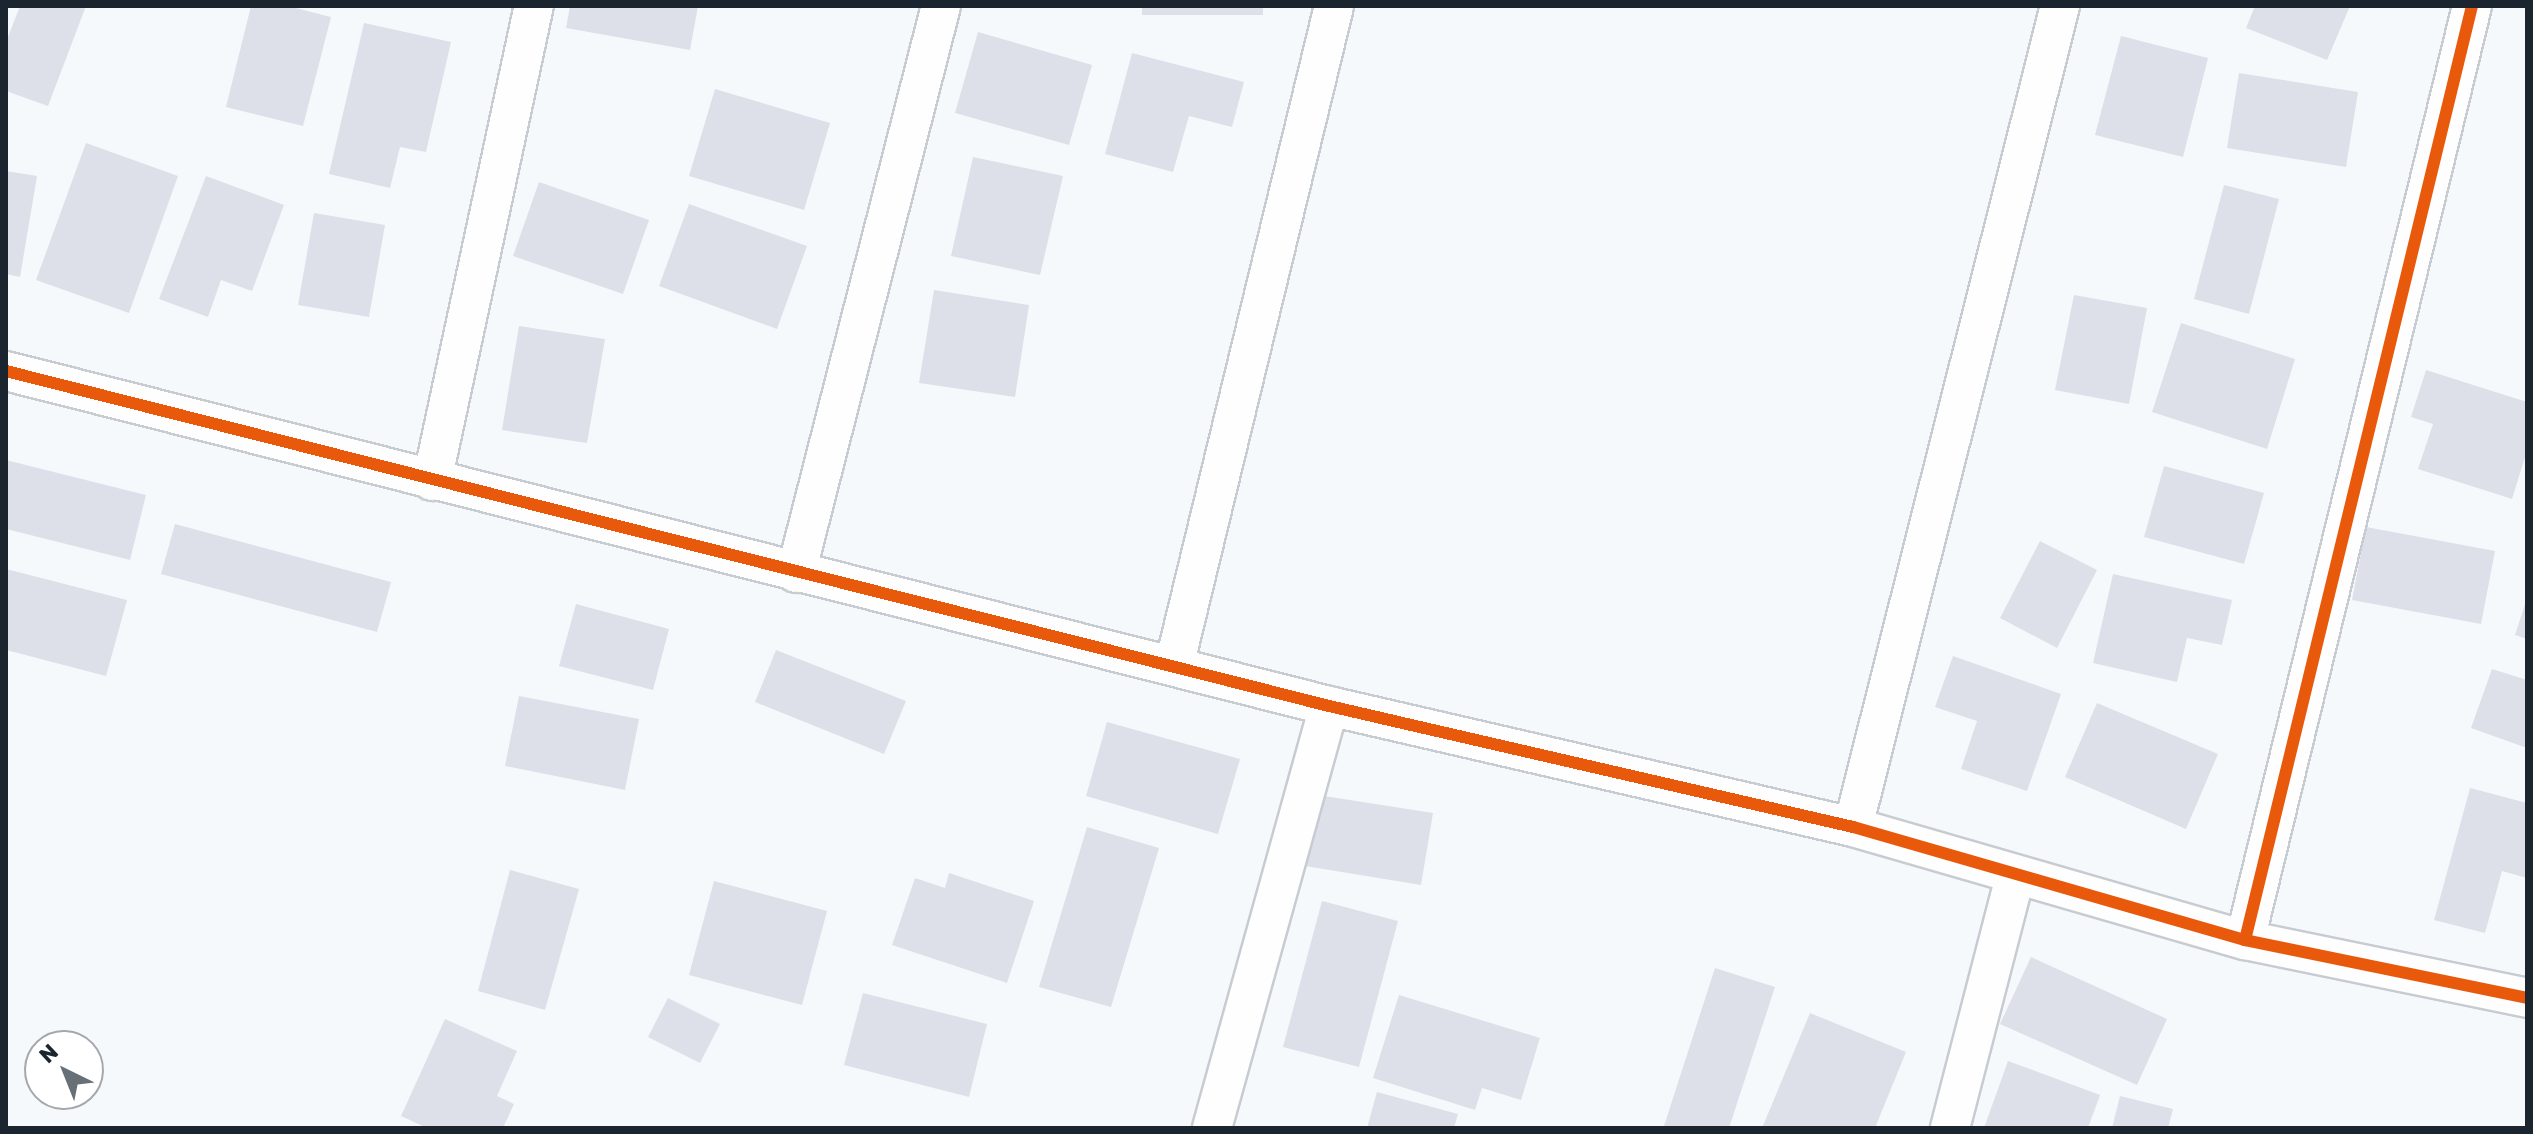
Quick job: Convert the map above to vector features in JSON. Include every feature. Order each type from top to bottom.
[{"type":"street","points":[[432,481],[534,6]]},
{"type":"street","points":[[796,573],[941,6]]},
{"type":"street","points":[[1174,666],[1334,6]]},
{"type":"street","points":[[1853,827],[2060,6]]},
{"type":"street","points":[[2245,940],[2472,6]]},
{"type":"street","points":[[6,371],[1329,706],[1853,827],[2245,940],[2527,998]]},
{"type":"street","points":[[1212,1128],[1329,706]]},
{"type":"street","points":[[1950,1128],[2015,876]]},
{"type":"building","points":[[20,6],[86,6],[48,106],[6,91],[6,42]]},
{"type":"building","points":[[251,6],[288,6],[331,17],[303,126],[226,107]]},
{"type":"building","points":[[570,6],[698,6],[690,50],[566,28]]},
{"type":"building","points":[[1142,6],[1263,6],[1263,15],[1142,15]]},
{"type":"building","points":[[2255,6],[2350,6],[2327,60],[2246,28]]},
{"type":"building","points":[[364,23],[451,42],[426,152],[400,147],[390,188],[329,174]]},
{"type":"building","points":[[978,32],[1092,65],[1069,145],[955,113]]},
{"type":"building","points":[[2121,36],[2208,58],[2183,157],[2095,135]]},
{"type":"building","points":[[1132,53],[1244,82],[1232,127],[1189,116],[1173,172],[1105,154]]},
{"type":"building","points":[[2239,73],[2358,92],[2346,167],[2227,148]]},
{"type":"building","points":[[715,89],[830,123],[804,210],[689,176]]},
{"type":"building","points":[[86,143],[178,176],[129,313],[36,280]]},
{"type":"building","points":[[973,157],[1063,176],[1040,275],[951,256]]},
{"type":"building","points":[[6,171],[37,176],[20,277],[6,274]]},
{"type":"building","points":[[206,176],[284,205],[252,291],[221,280],[208,317],[159,299]]},
{"type":"building","points":[[539,182],[649,220],[623,294],[513,256]]},
{"type":"building","points":[[2224,185],[2279,199],[2249,314],[2194,299]]},
{"type":"building","points":[[689,204],[807,246],[777,329],[659,286]]},
{"type":"building","points":[[314,213],[385,225],[369,317],[298,305]]},
{"type":"building","points":[[934,290],[1029,305],[1015,397],[919,383]]},
{"type":"building","points":[[2074,295],[2147,308],[2129,404],[2055,390]]},
{"type":"building","points":[[2181,323],[2295,359],[2267,449],[2152,412]]},
{"type":"building","points":[[519,326],[605,339],[587,443],[502,430]]},
{"type":"building","points":[[2426,370],[2527,402],[2527,451],[2512,499],[2418,469],[2433,424],[2411,417]]},
{"type":"building","points":[[6,460],[146,495],[130,560],[6,529]]},
{"type":"building","points":[[2164,466],[2264,493],[2244,564],[2144,537]]},
{"type":"building","points":[[175,524],[391,582],[377,632],[161,574]]},
{"type":"building","points":[[2366,527],[2495,551],[2481,624],[2352,600]]},
{"type":"building","points":[[2040,541],[2097,570],[2057,648],[2000,618]]},
{"type":"building","points":[[6,569],[127,600],[106,676],[6,650]]},
{"type":"building","points":[[2113,574],[2232,600],[2222,645],[2187,638],[2177,682],[2093,663]]},
{"type":"building","points":[[2527,601],[2527,639],[2515,635]]},
{"type":"building","points":[[576,604],[669,629],[653,690],[559,666]]},
{"type":"building","points":[[776,650],[906,701],[884,754],[755,702]]},
{"type":"building","points":[[1953,656],[2061,694],[2027,791],[1961,769],[1977,721],[1935,707]]},
{"type":"building","points":[[2492,669],[2527,680],[2527,748],[2471,728]]},
{"type":"building","points":[[519,696],[639,719],[625,790],[505,766]]},
{"type":"building","points":[[2097,703],[2218,754],[2186,829],[2065,777]]},
{"type":"building","points":[[1107,722],[1240,759],[1218,834],[1086,796]]},
{"type":"building","points":[[2470,788],[2527,803],[2527,878],[2502,871],[2485,933],[2434,920]]},
{"type":"building","points":[[1305,793],[1433,813],[1421,885],[1293,864]]},
{"type":"building","points":[[1087,827],[1159,848],[1111,1007],[1039,987]]},
{"type":"building","points":[[510,870],[579,889],[545,1010],[478,991]]},
{"type":"building","points":[[949,873],[1034,901],[1007,983],[892,945],[915,878],[945,888]]},
{"type":"building","points":[[714,881],[827,911],[802,1005],[689,975]]},
{"type":"building","points":[[1322,901],[1398,921],[1359,1067],[1283,1047]]},
{"type":"building","points":[[2031,957],[2167,1019],[2137,1085],[2000,1024]]},
{"type":"building","points":[[1715,968],[1775,987],[1729,1128],[1669,1128],[1664,1126]]},
{"type":"building","points":[[863,993],[987,1024],[969,1097],[844,1065]]},
{"type":"building","points":[[1399,995],[1540,1038],[1521,1100],[1482,1088],[1475,1110],[1373,1078]]},
{"type":"building","points":[[668,998],[720,1024],[700,1063],[648,1037]]},
{"type":"building","points":[[1810,1013],[1906,1052],[1875,1128],[1762,1128]]},
{"type":"building","points":[[445,1019],[517,1051],[497,1096],[514,1104],[503,1128],[427,1128],[401,1116]]},
{"type":"building","points":[[2008,1061],[2100,1095],[2088,1128],[1984,1128]]},
{"type":"building","points":[[1377,1092],[1458,1114],[1454,1128],[1367,1128]]},
{"type":"building","points":[[2120,1096],[2173,1109],[2168,1128],[2112,1128]]},
{"type":"cycle path","points":[[2245,940],[2472,6]]},
{"type":"cycle path","points":[[6,371],[1329,706],[1853,827],[2245,940],[2527,998]]}]
